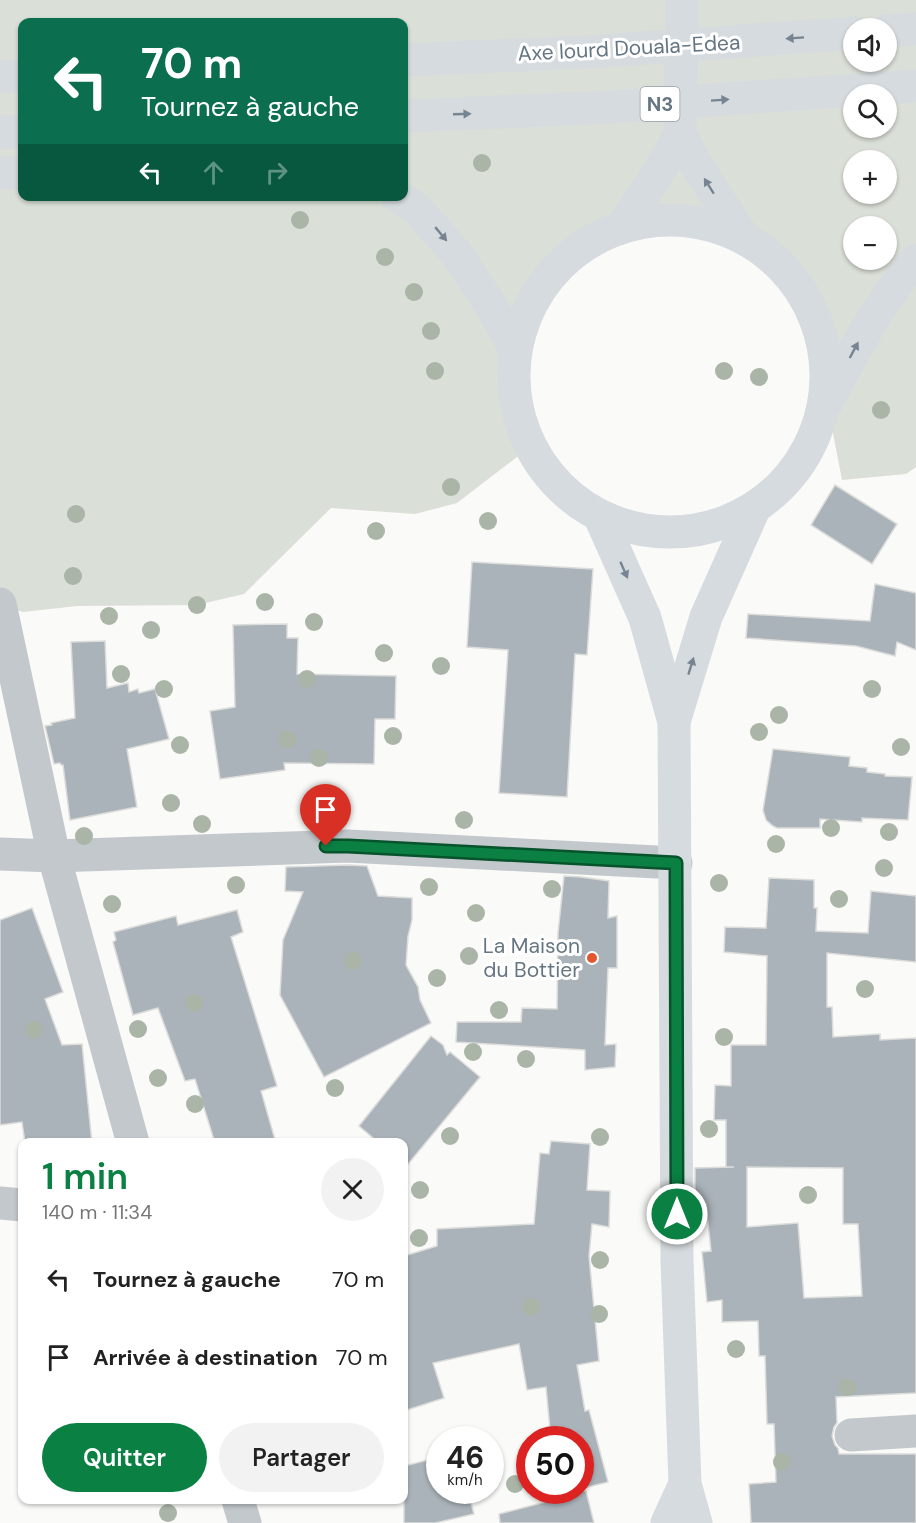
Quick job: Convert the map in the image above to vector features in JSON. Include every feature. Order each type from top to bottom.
[{"type":"main road","points":[[682,0],[680,135],[698,168],[741,234]]},
{"type":"main road","points":[[897,30],[916,29]]},
{"type":"main road","name":"Axe lourd Douala-Edea","points":[[408,60],[587,52],[843,34]]},
{"type":"main road","points":[[0,77],[18,76]]},
{"type":"main road","name":"N3","points":[[408,116],[593,108],[916,86]]},
{"type":"main road","points":[[0,132],[18,132]]},
{"type":"main road","points":[[621,228],[653,181],[680,135]]},
{"type":"main road","points":[[0,173],[18,173]]},
{"type":"main road","points":[[405,201],[417,209],[456,253],[493,309],[515,349]]},
{"type":"main road","points":[[827,402],[827,374],[821,330],[802,290],[773,256],[741,234],[697,221],[657,220],[621,228],[570,255],[534,298],[515,349],[512,382],[517,415],[530,447],[547,475],[572,498],[600,517],[651,532],[710,527],[755,507],[784,483],[806,453],[827,402],[858,342],[898,281],[916,260]]},
{"type":"main road","points":[[674,722],[706,617],[755,507]]},
{"type":"main road","points":[[600,517],[645,618],[674,722],[678,1261],[685,1484],[696,1523]]},
{"type":"main road","points":[[667,1523],[685,1484]]},
{"type":"street","points":[[0,604],[54,856],[132,1138]]},
{"type":"street","points":[[0,855],[54,856],[348,846],[676,863]]},
{"type":"street","points":[[0,1203],[18,1205]]},
{"type":"street","points":[[851,1435],[916,1431]]},
{"type":"street","points":[[239,1504],[245,1523]]},
{"type":"shaded area","points":[[0,0],[916,0],[916,467],[906,474],[842,480],[827,402],[827,374],[821,330],[802,290],[773,257],[741,234],[697,221],[657,220],[621,228],[570,255],[534,298],[515,349],[512,382],[517,415],[530,447],[457,503],[415,514],[331,508],[244,594],[197,605],[77,606],[23,612],[0,605]]},
{"type":"building","points":[[835,485],[897,524],[872,564],[811,525]]},
{"type":"building","points":[[472,562],[593,569],[587,655],[575,654],[567,797],[499,793],[508,650],[467,647]]},
{"type":"building","points":[[875,584],[916,593],[916,650],[897,642],[895,656],[856,646],[746,638],[748,614],[870,621]]},
{"type":"building","points":[[287,624],[287,638],[298,638],[297,674],[396,676],[395,719],[375,719],[374,764],[284,763],[285,770],[220,779],[210,711],[235,707],[233,625]]},
{"type":"building","points":[[105,641],[107,688],[128,683],[129,692],[138,689],[139,693],[155,689],[169,739],[127,749],[137,807],[70,820],[63,765],[54,764],[45,726],[75,718],[71,642]]},
{"type":"building","points":[[773,749],[850,757],[849,766],[867,768],[867,772],[885,774],[885,776],[912,777],[908,820],[862,818],[862,822],[820,819],[820,828],[777,828],[773,826],[766,820],[763,810]]},
{"type":"building","points":[[367,866],[378,896],[412,898],[412,920],[408,936],[406,965],[418,987],[420,1000],[431,1023],[324,1077],[280,995],[283,940],[303,892],[285,891],[286,867]]},
{"type":"building","points":[[564,876],[609,881],[608,918],[617,916],[617,968],[608,968],[605,1045],[616,1044],[615,1067],[585,1070],[585,1050],[456,1042],[457,1022],[521,1022],[522,1008],[557,1009],[558,933]]},
{"type":"building","points":[[769,878],[814,880],[814,908],[817,908],[816,931],[868,933],[871,891],[916,896],[916,962],[827,953],[827,1007],[832,1007],[833,1037],[880,1034],[880,1040],[916,1038],[916,1393],[836,1397],[837,1423],[832,1436],[839,1454],[916,1454],[916,1523],[751,1523],[749,1484],[776,1482],[774,1424],[767,1424],[765,1356],[759,1356],[758,1321],[722,1322],[722,1300],[707,1302],[702,1252],[711,1251],[706,1204],[695,1204],[695,1168],[734,1167],[726,1167],[726,1120],[714,1120],[715,1085],[731,1086],[731,1045],[766,1045],[767,956],[724,952],[725,927],[766,928]],"holes":[[[747,1167],[843,1168],[843,1224],[858,1224],[862,1296],[804,1298],[798,1223],[747,1227]]]},
{"type":"building","points":[[32,908],[63,992],[45,999],[62,1045],[82,1044],[91,1138],[24,1138],[22,1122],[0,1125],[0,920]]},
{"type":"building","points":[[237,910],[243,932],[231,937],[277,1086],[261,1091],[275,1138],[213,1138],[195,1079],[185,1081],[158,1008],[133,1015],[113,942],[116,940],[114,932],[176,916],[178,925]]},
{"type":"building","points":[[431,1036],[443,1045],[447,1055],[450,1052],[480,1077],[408,1164],[408,1138],[373,1138],[359,1126]]},
{"type":"building","points":[[551,1141],[590,1144],[587,1190],[610,1191],[609,1227],[592,1224],[589,1256],[599,1361],[577,1365],[585,1411],[589,1410],[593,1426],[550,1426],[546,1387],[527,1390],[519,1344],[433,1363],[444,1398],[408,1410],[408,1255],[437,1246],[437,1229],[534,1224],[540,1153],[549,1154]]},
{"type":"building","points":[[594,1429],[608,1482],[594,1486]]},
{"type":"building","points":[[426,1460],[426,1504],[471,1504],[474,1514],[435,1523],[404,1523],[404,1504],[408,1504],[408,1465]]},
{"type":"building","points":[[537,1504],[589,1504],[594,1523],[500,1523],[499,1514]]},
{"type":"place","name":"La Maison du Bottier","points":[[592,958]]},
{"type":"route","points":[[326,846],[676,863],[677,1214]]}]
